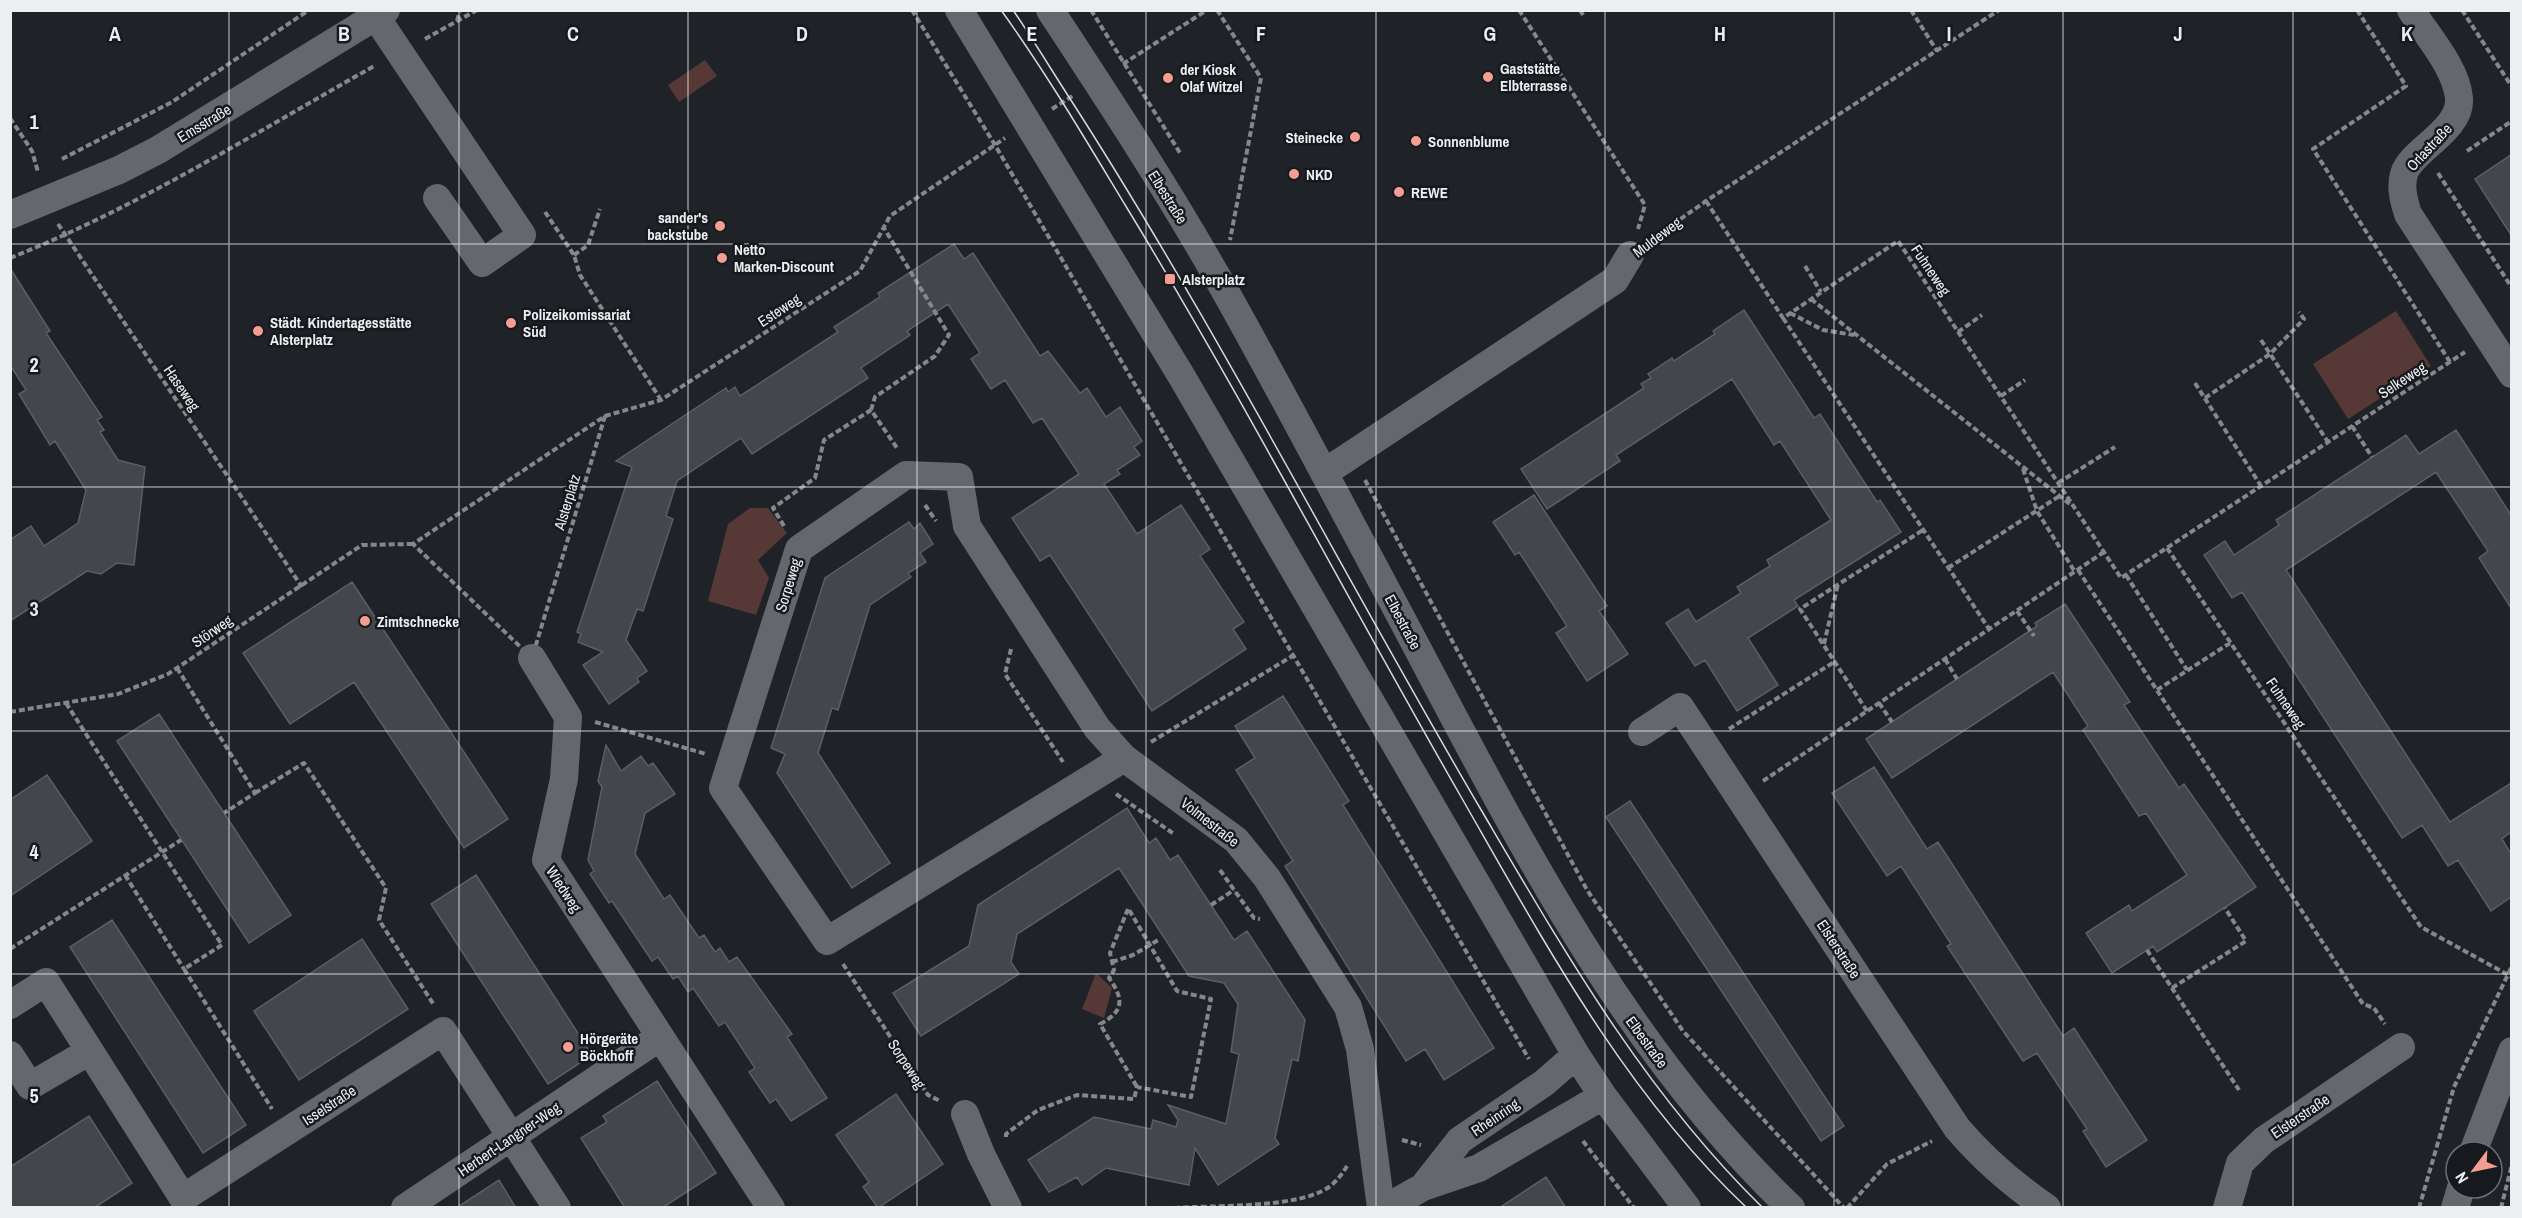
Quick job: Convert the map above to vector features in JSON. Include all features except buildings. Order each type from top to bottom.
[{"type":"street","points":[[959,10],[1182,377],[1576,1055],[1603,1096],[1687,1208]]},
{"type":"street","name":"Elbestraße","points":[[1050,10],[1215,273],[1478,762],[1555,901],[1597,969],[1642,1036],[1694,1104],[1748,1166],[1791,1208]]},
{"type":"street","name":"Orlastraße","points":[[2411,10],[2451,71],[2459,99],[2457,116],[2404,171],[2402,192],[2408,214],[2511,374]]},
{"type":"street","points":[[381,14],[402,51],[522,235],[482,262],[437,198]]},
{"type":"street","name":"Emsstraße","points":[[10,215],[43,190],[119,170],[195,129],[381,14]]},
{"type":"street","name":"Muldeweg","points":[[1324,473],[1615,280],[1630,255]]},
{"type":"street","name":"Volmestraße","points":[[906,475],[958,477],[967,526],[1097,728],[1124,758],[1236,840],[1267,878],[1348,1007],[1360,1049],[1381,1208]]},
{"type":"street","name":"Sorpeweg","points":[[827,941],[723,788],[799,549],[906,475]]},
{"type":"street","points":[[532,658],[568,717]]},
{"type":"street","name":"Elsterstraße","points":[[1642,732],[1680,707],[1957,1128],[1984,1160],[2047,1208]]},
{"type":"street","name":"Wiedweg","points":[[568,717],[564,779],[546,860],[771,1208]]},
{"type":"street","points":[[827,941],[1124,758]]},
{"type":"street","name":"Isselstraße","points":[[10,1005],[46,982],[183,1198],[443,1031]]},
{"type":"street","points":[[443,1031],[557,1208]]},
{"type":"street","name":"Herbert-Langner-Weg","points":[[405,1208],[660,1037]]},
{"type":"street","name":"Elsterstraße","points":[[2227,1208],[2240,1163],[2264,1140],[2401,1047]]},
{"type":"street","points":[[10,1055],[30,1086],[90,1051]]},
{"type":"street","points":[[2478,1140],[2511,1051]]},
{"type":"street","name":"Rheinring","points":[[1423,1187],[1460,1140],[1544,1083],[1576,1055]]},
{"type":"street","name":"Rheinring","points":[[1386,1208],[1423,1187],[1479,1168],[1603,1096]]},
{"type":"street","points":[[965,1114],[981,1154],[1008,1208]]},
{"type":"path","points":[[59,161],[172,102],[309,10]]},
{"type":"path","points":[[457,22],[460,10]]},
{"type":"path","points":[[10,258],[64,237],[226,151],[477,10]]},
{"type":"path","points":[[912,10],[995,145],[1294,654],[1371,791],[1544,1083]]},
{"type":"path","points":[[1091,10],[1173,140]]},
{"type":"path","name":"Esteweg","points":[[605,416],[661,400],[860,271],[890,216],[995,145],[1207,10]]},
{"type":"path","points":[[1217,10],[1261,78],[1229,244]]},
{"type":"path","points":[[1519,10],[1645,205],[1630,255]]},
{"type":"path","points":[[1580,10],[1583,15]]},
{"type":"path","points":[[1911,10],[1937,51]]},
{"type":"path","name":"Muldeweg","points":[[1630,255],[1706,201],[1999,10]]},
{"type":"path","points":[[2462,10],[2511,87]]},
{"type":"path","name":"Haseweg","points":[[10,118],[32,151],[43,190],[64,237],[302,587]]},
{"type":"path","points":[[2465,153],[2511,121]]},
{"type":"path","points":[[2446,165],[2437,171],[2511,288]]},
{"type":"path","points":[[38,171],[48,166]]},
{"type":"path","points":[[1706,201],[1989,629]]},
{"type":"path","points":[[600,209],[588,246],[574,255],[580,275],[661,400]]},
{"type":"path","points":[[799,549],[773,508],[815,478],[824,440],[871,410],[875,397],[935,356],[949,335],[884,227]]},
{"type":"path","name":"Fuhneweg","points":[[1783,318],[1898,241],[2121,578],[2126,575]]},
{"type":"path","points":[[1805,266],[1821,292]]},
{"type":"path","points":[[1811,299],[2074,508]]},
{"type":"path","points":[[2205,398],[2270,354],[2304,319],[2299,312]]},
{"type":"path","points":[[1790,313],[1823,330],[1856,335]]},
{"type":"path","points":[[1958,332],[1982,315]]},
{"type":"path","name":"Selkeweg","points":[[2167,548],[2488,337]]},
{"type":"path","points":[[2260,340],[2328,442]]},
{"type":"path","points":[[2001,396],[2025,380]]},
{"type":"path","points":[[2195,383],[2261,486]]},
{"type":"path","points":[[871,410],[903,458],[906,475],[937,524]]},
{"type":"path","points":[[532,658],[413,544],[605,416]]},
{"type":"path","name":"Alsterplatz","points":[[532,658],[605,416]]},
{"type":"path","points":[[2352,426],[2372,457]]},
{"type":"path","points":[[2058,483],[2115,447]]},
{"type":"path","points":[[1351,455],[1587,890],[1683,1031],[1845,1208],[1887,1164],[1957,1128]]},
{"type":"path","points":[[2022,466],[2037,511],[2363,1004],[2374,1008],[2401,1047]]},
{"type":"path","points":[[1948,568],[2064,493]]},
{"type":"path","points":[[1867,711],[1800,609],[1923,530]]},
{"type":"path","name":"Störweg","points":[[10,712],[118,694],[177,668],[362,545],[413,544]]},
{"type":"path","points":[[2167,548],[2126,575],[2187,670]]},
{"type":"path","name":"Fuhneweg","points":[[2167,548],[2421,927],[2511,977]]},
{"type":"path","points":[[1739,797],[2104,552]]},
{"type":"path","points":[[1823,645],[1839,584]]},
{"type":"path","points":[[2017,610],[2034,636]]},
{"type":"path","points":[[1013,640],[1005,674],[1079,786],[1110,790],[1182,839]]},
{"type":"path","points":[[2157,690],[2230,643]]},
{"type":"path","points":[[1124,758],[1294,654]]},
{"type":"path","points":[[1945,659],[1957,679]]},
{"type":"path","points":[[1705,744],[1834,662]]},
{"type":"path","points":[[177,668],[255,793]]},
{"type":"path","points":[[66,703],[222,945],[184,969]]},
{"type":"path","points":[[1879,703],[1892,722]]},
{"type":"path","points":[[568,717],[731,761]]},
{"type":"path","points":[[224,813],[304,763],[386,888],[379,920],[438,1011],[443,1031]]},
{"type":"path","points":[[10,950],[181,840]]},
{"type":"path","points":[[1215,863],[1254,918],[1263,920]]},
{"type":"path","points":[[125,875],[286,1132]]},
{"type":"path","points":[[1211,905],[1234,890]]},
{"type":"path","points":[[1006,1134],[1038,1110],[1077,1095],[1134,1099],[1137,1087],[1100,1024],[1114,1016],[1119,1007],[1119,998],[1109,978],[1114,970],[1110,952],[1128,908],[1177,991],[1211,999],[1191,1097],[1137,1087]]},
{"type":"path","points":[[2172,988],[2246,941],[2225,908]]},
{"type":"path","points":[[1112,962],[1133,955],[1160,939]]},
{"type":"path","name":"Sorpeweg","points":[[827,941],[928,1095],[965,1114]]},
{"type":"path","points":[[2147,950],[2239,1090]]},
{"type":"path","points":[[2419,1208],[2454,1088],[2511,966]]},
{"type":"path","points":[[1566,1116],[1634,1208]]},
{"type":"path","points":[[2501,1208],[2511,1164]]},
{"type":"path","points":[[1174,1208],[1243,1205],[1305,1197],[1327,1189],[1338,1180],[1348,1165]]},
{"type":"shaded area","points":[[705,60],[717,76],[679,102],[668,85]]},
{"type":"shaded area","points":[[2396,311],[2431,366],[2348,419],[2313,364]]},
{"type":"shaded area","points":[[750,508],[768,508],[787,533],[758,560],[769,578],[756,615],[708,601],[728,524]]},
{"type":"shaded area","points":[[1096,973],[1112,988],[1104,1018],[1082,1009]]},
{"type":"tram line","points":[[1001,10],[1066,108],[1170,280],[1418,722],[1588,1012],[1662,1115],[1703,1163],[1747,1208]]},
{"type":"tram line","points":[[1013,10],[1122,181],[1175,270],[1428,719],[1575,966],[1643,1068],[1680,1116],[1763,1208]]},
{"type":"place","name":"Gaststätte Elbterrasse","points":[[1488,77]]},
{"type":"place","name":"der Kiosk Olaf Witzel","points":[[1168,78]]},
{"type":"place","name":"Steinecke","points":[[1355,137]]},
{"type":"place","name":"Sonnenblume","points":[[1416,141]]},
{"type":"place","name":"NKD","points":[[1294,174]]},
{"type":"place","name":"REWE","points":[[1399,192]]},
{"type":"place","name":"sander's backstube","points":[[720,226]]},
{"type":"place","name":"Netto Marken-Discount","points":[[722,258]]},
{"type":"place","name":"Alsterplatz","points":[[1170,279]]},
{"type":"place","name":"Polizeikomissariat Süd","points":[[511,323]]},
{"type":"place","name":"Städt. Kindertagesstätte Alsterplatz","points":[[258,331]]},
{"type":"place","name":"Zimtschnecke","points":[[365,621]]},
{"type":"place","name":"Hörgeräte Böckhoff","points":[[568,1047]]}]
